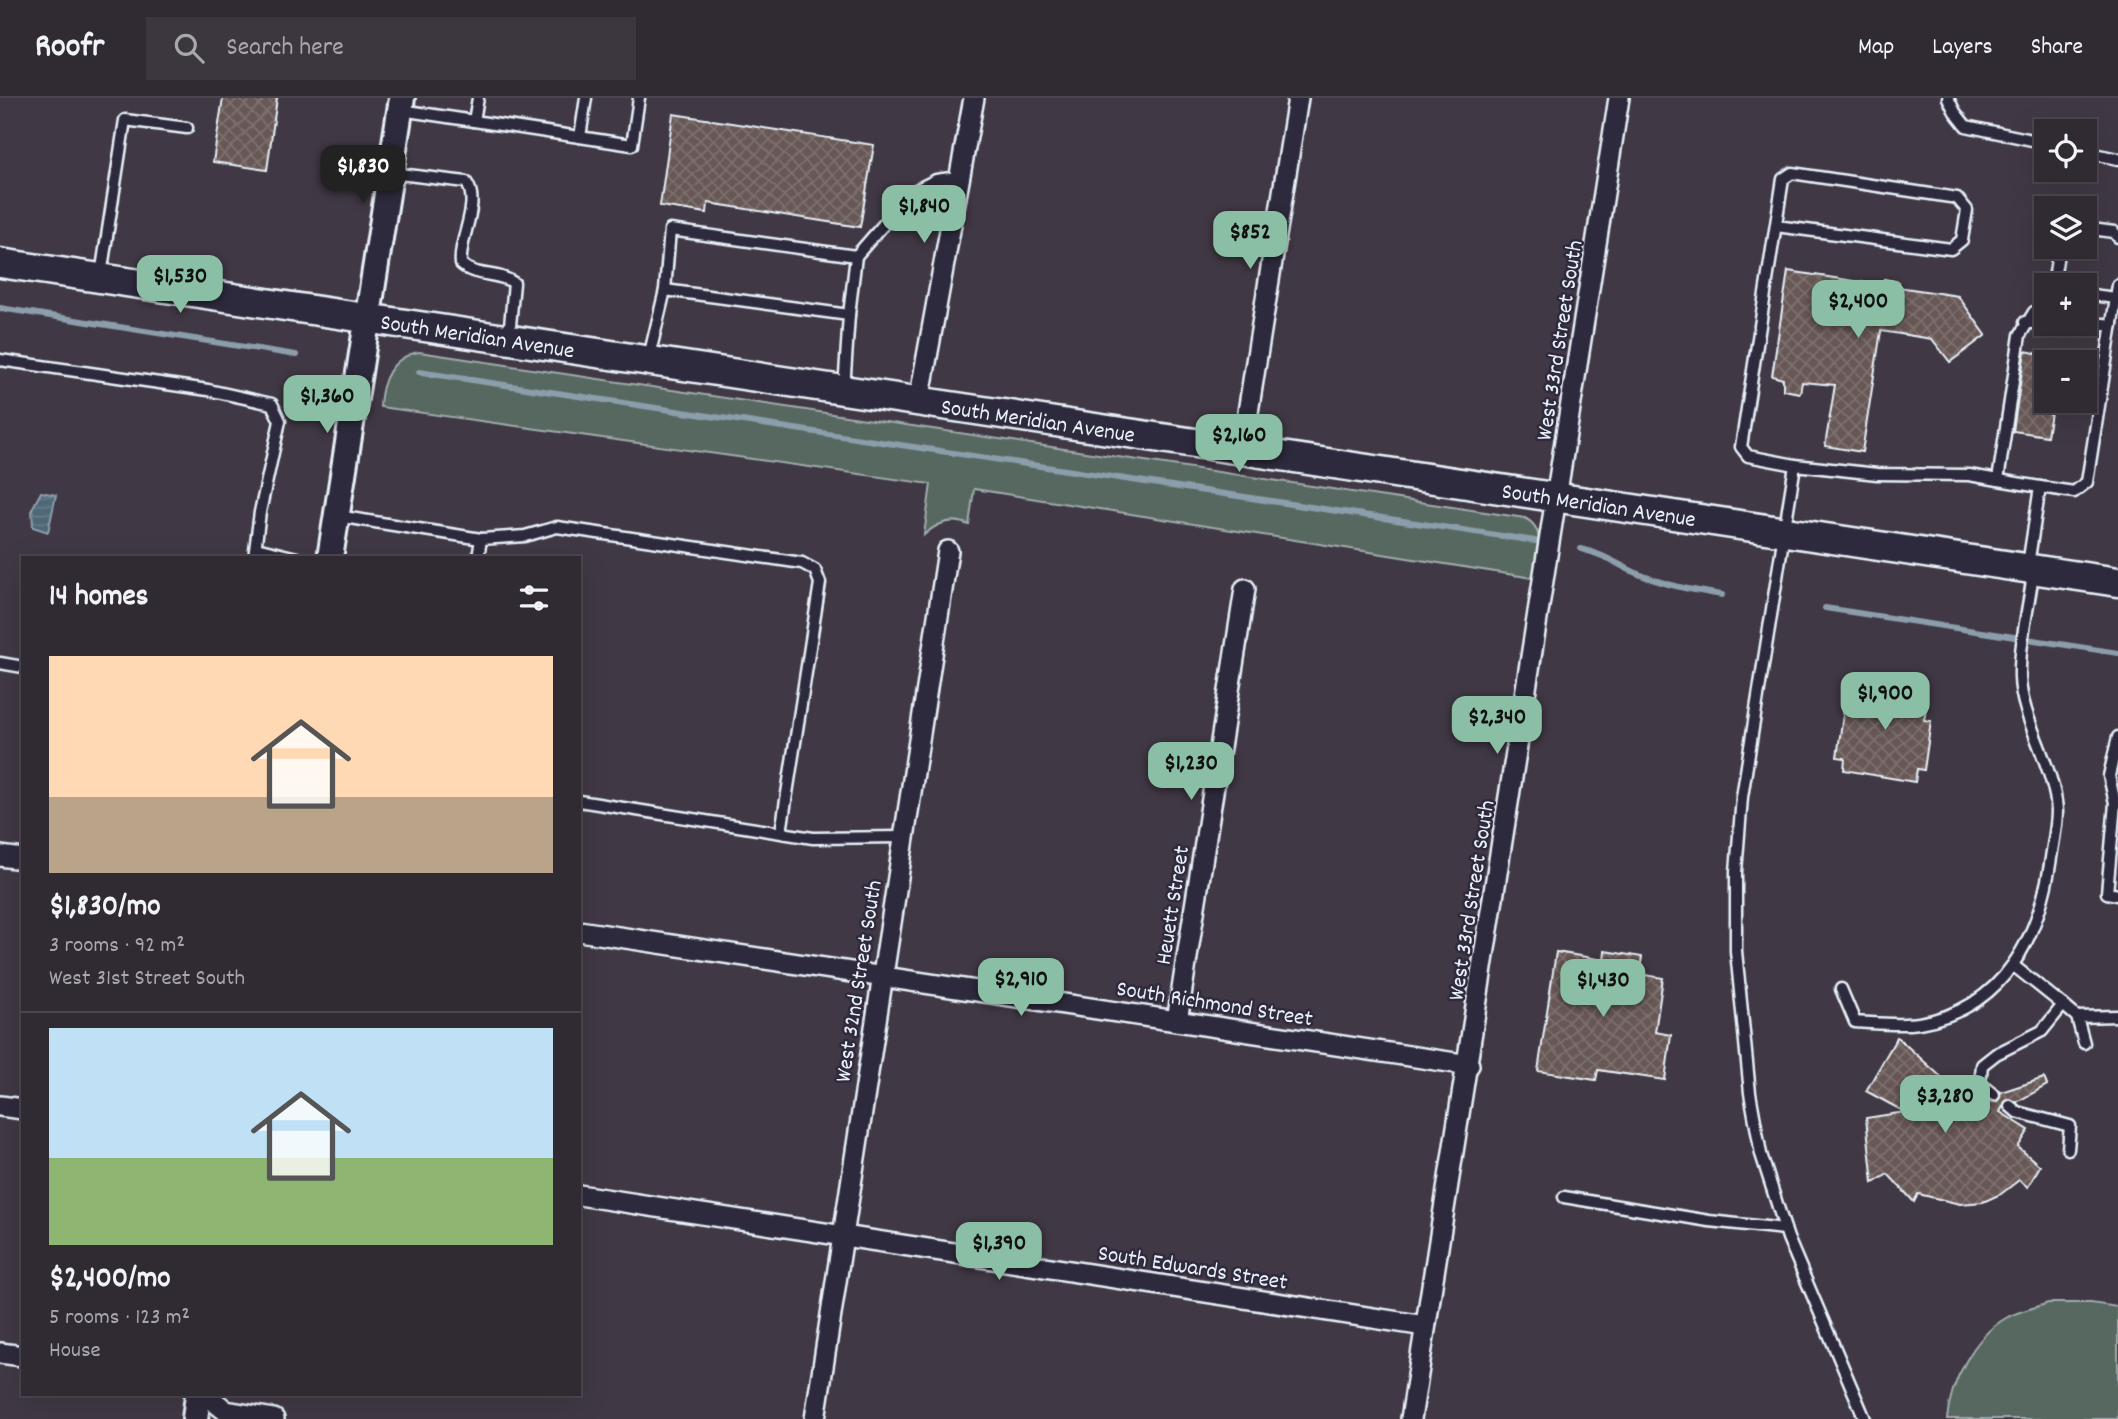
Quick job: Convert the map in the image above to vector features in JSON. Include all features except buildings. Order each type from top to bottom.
[{"type":"main road","name":"South Meridian Avenue","points":[[0,262],[2118,582]]},
{"type":"street","points":[[919,401],[974,98]]},
{"type":"street","points":[[1242,450],[1298,98]]},
{"type":"street","name":"West 33rd Street South","points":[[1411,1419],[1559,498],[1619,98]]},
{"type":"street","points":[[330,556],[402,104]]},
{"type":"street","name":"West 32nd Street South","points":[[815,1419],[948,551]]},
{"type":"street","name":"Heuett Street","points":[[1177,1021],[1245,589]]},
{"type":"street","points":[[0,856],[21,859]]},
{"type":"street","name":"South Richmond Street","points":[[581,931],[1469,1065]]},
{"type":"street","points":[[0,1106],[21,1109]]},
{"type":"street","name":"South Edwards Street","points":[[581,1195],[842,1238],[1425,1325]]},
{"type":"street","points":[[0,1353],[21,1356]]},
{"type":"street","points":[[195,1419],[198,1396]]},
{"type":"street","points":[[207,1396],[226,1412],[274,1419]]},
{"type":"lane","points":[[474,121],[478,98]]},
{"type":"lane","points":[[580,137],[586,98]]},
{"type":"lane","points":[[402,104],[474,121],[632,145],[639,98]]},
{"type":"lane","points":[[1948,98],[1966,126],[2034,140]]},
{"type":"lane","points":[[100,278],[125,120],[187,128]]},
{"type":"lane","points":[[2097,155],[2118,159]]},
{"type":"lane","points":[[391,173],[466,182],[471,190],[472,200],[459,249],[461,264],[470,272],[505,277],[514,283],[509,340]]},
{"type":"lane","points":[[1776,226],[1951,250],[1962,240],[1967,210],[1957,198],[1791,173],[1783,178],[1741,447],[1748,456],[1795,465],[1877,474],[1969,475],[2074,492],[2087,482],[2118,285]]},
{"type":"lane","points":[[844,390],[856,256],[912,192],[936,180],[958,177]]},
{"type":"lane","points":[[648,361],[665,290],[670,230],[856,256]]},
{"type":"lane","points":[[2097,230],[2114,232],[2118,237]]},
{"type":"lane","points":[[665,290],[849,315]]},
{"type":"lane","points":[[2097,296],[2116,298]]},
{"type":"lane","points":[[1998,480],[2020,335],[2025,322],[2034,312]]},
{"type":"lane","points":[[2025,322],[2034,323]]},
{"type":"lane","points":[[2097,323],[2112,325]]},
{"type":"lane","points":[[0,360],[208,390],[272,404],[280,421],[255,553],[280,556]]},
{"type":"lane","points":[[1795,465],[1742,797],[1736,872],[1736,951],[1750,1093],[1761,1154],[1785,1229],[1865,1419]]},
{"type":"lane","points":[[1841,989],[1856,1022],[1920,1023],[1967,1004],[2014,966],[2037,923],[2047,889],[2057,811],[2051,780],[2020,680],[2040,487]]},
{"type":"lane","points":[[337,516],[481,539],[525,536],[557,527],[802,564],[815,569],[820,583],[781,832]]},
{"type":"lane","points":[[478,556],[481,539]]},
{"type":"lane","points":[[0,663],[21,667]]},
{"type":"lane","points":[[2118,737],[2109,776],[2115,803],[2114,864],[2107,893],[2118,895]]},
{"type":"lane","points":[[581,801],[813,838],[904,837]]},
{"type":"lane","points":[[2014,966],[2077,1017],[2084,1044]]},
{"type":"lane","points":[[1994,1095],[1980,1084],[1982,1065],[1996,1054],[2042,1031],[2063,1005]]},
{"type":"lane","points":[[2077,1017],[2118,1016]]},
{"type":"lane","points":[[2010,1106],[2017,1112],[2070,1126],[2068,1149]]},
{"type":"lane","points":[[1564,1197],[1709,1221],[1785,1229]]},
{"type":"green space","points":[[419,352],[1525,518],[1537,529],[1538,553],[1533,578],[974,489],[969,525],[945,522],[924,535],[931,484],[380,407],[385,379],[389,372],[401,359]]},
{"type":"green space","points":[[2048,1303],[2091,1303],[2118,1307],[2118,1419],[1947,1419],[1959,1376],[1974,1348],[1984,1336],[2011,1316]]},
{"type":"water","points":[[41,492],[56,495],[48,532],[33,527],[32,509]]},
{"type":"waterway","points":[[0,308],[296,355]]},
{"type":"waterway","points":[[419,372],[1535,541]]},
{"type":"waterway","points":[[1581,549],[1657,581],[1722,595]]},
{"type":"waterway","points":[[1825,608],[2118,653]]}]
